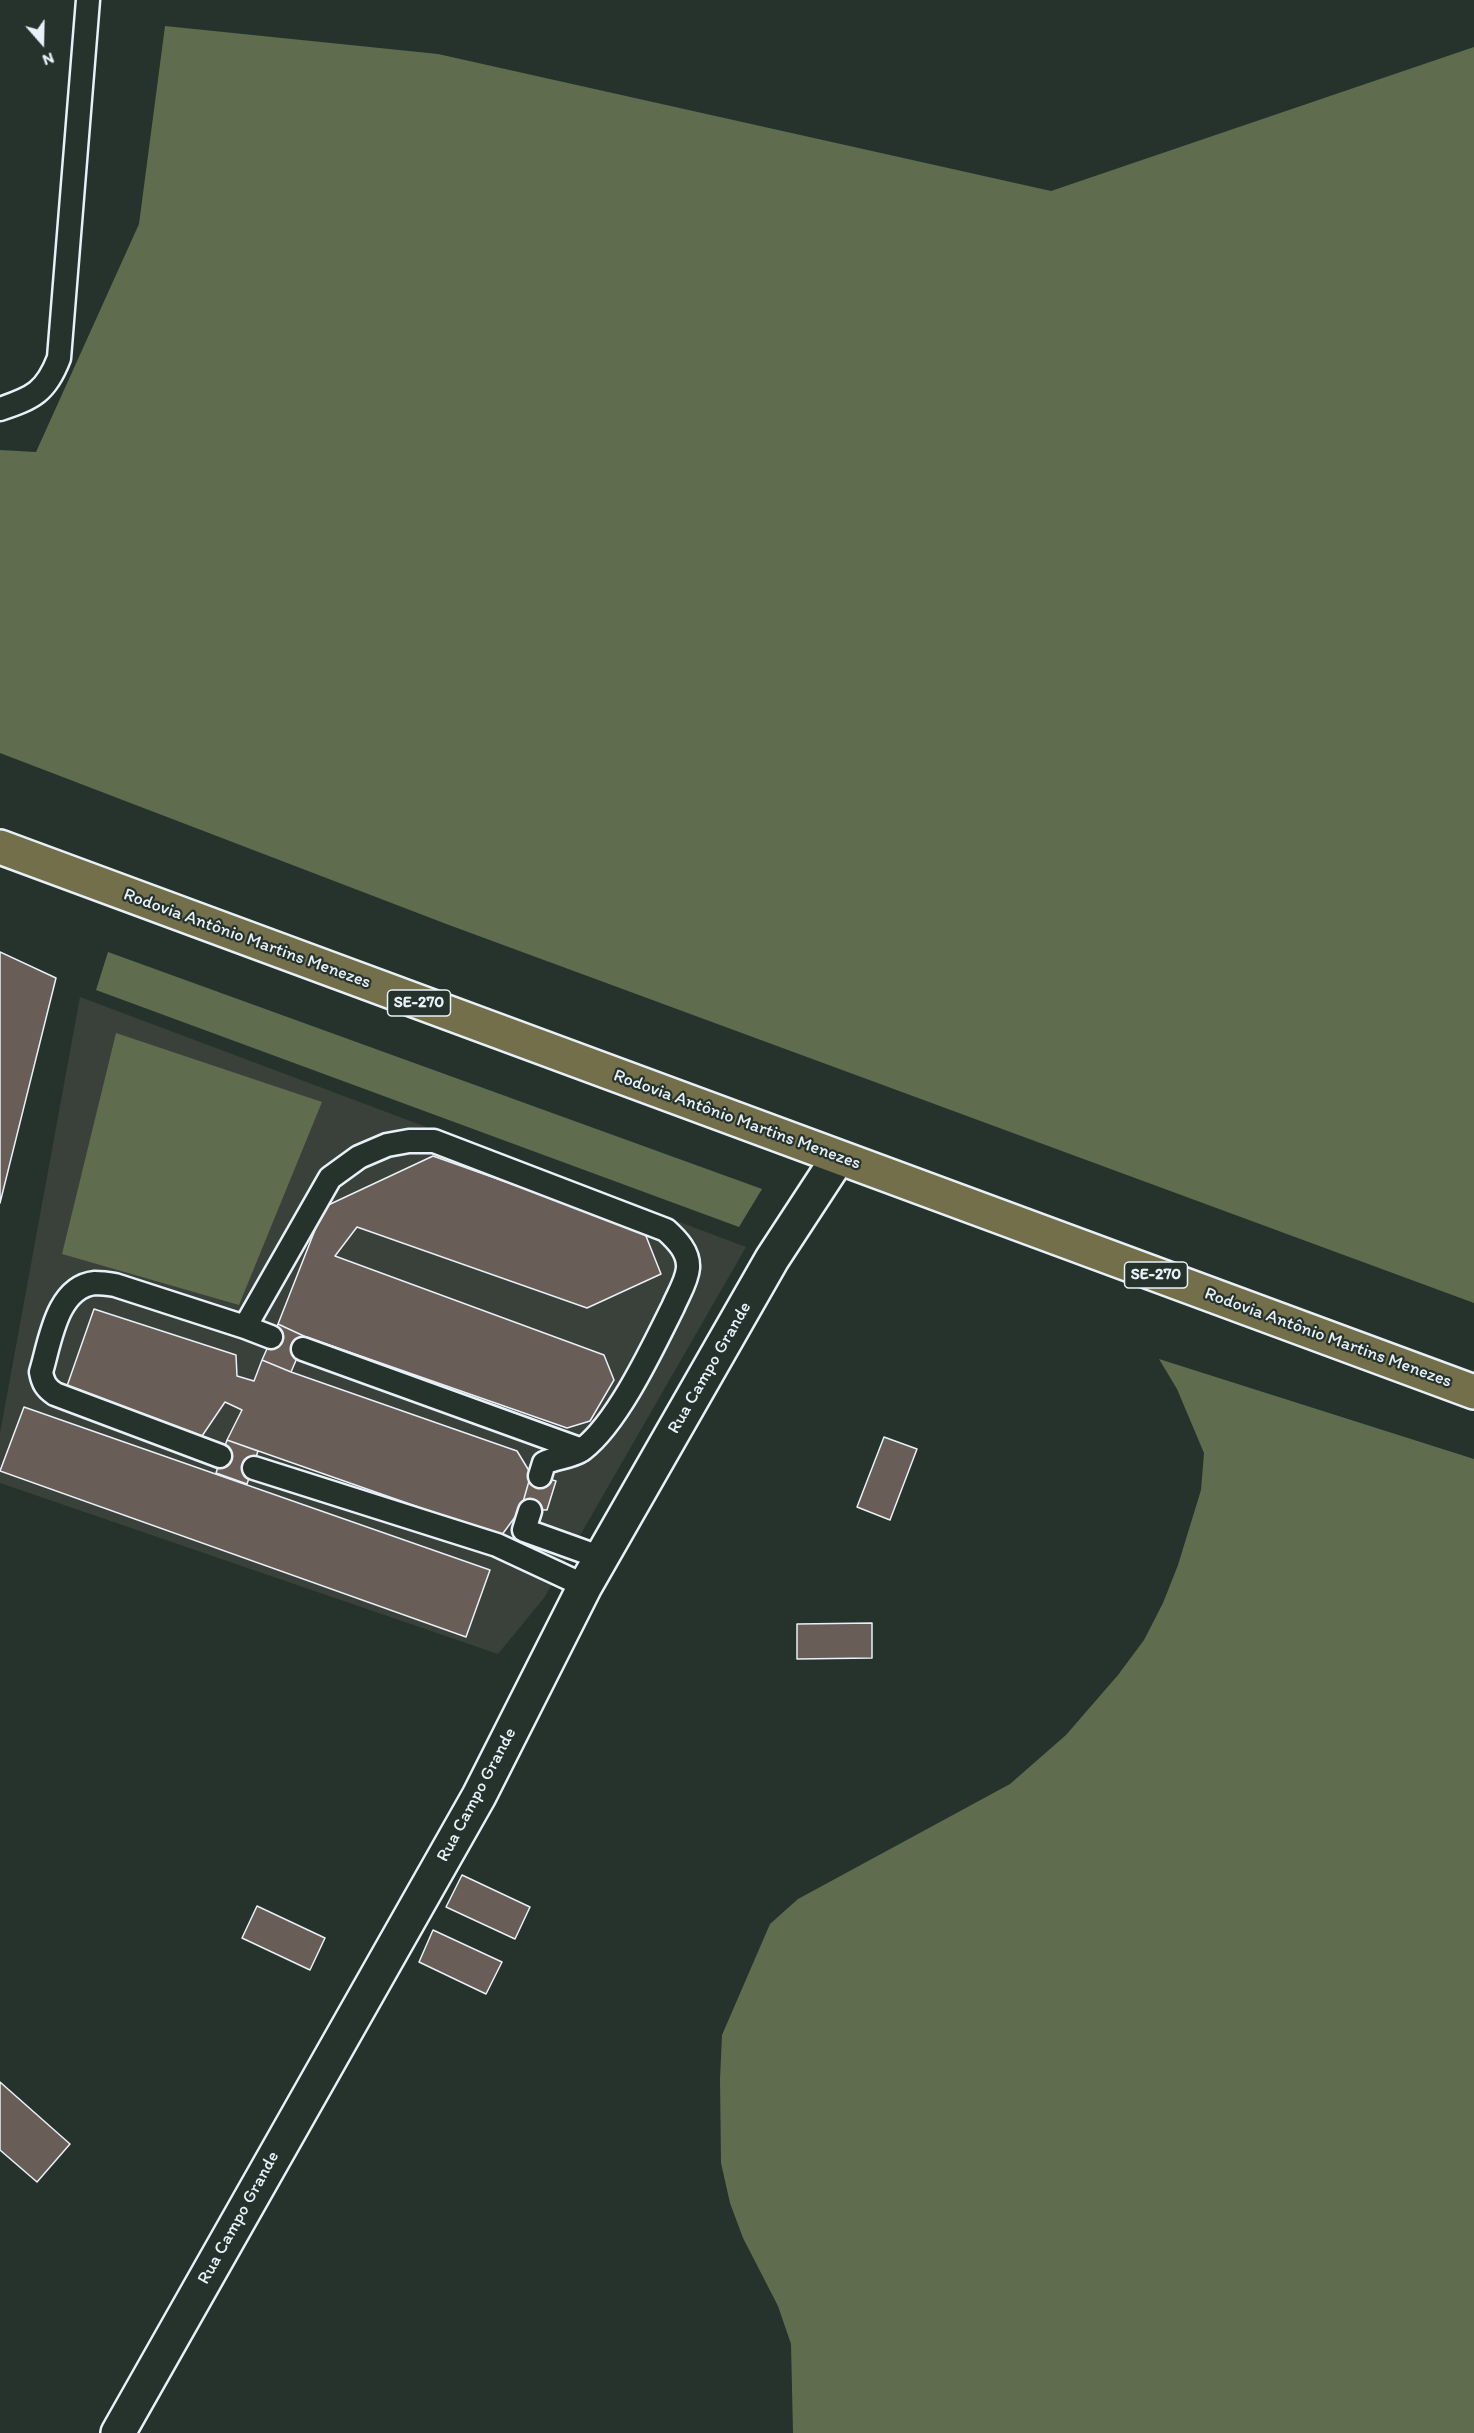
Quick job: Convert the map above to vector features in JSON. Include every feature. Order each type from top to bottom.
[{"type":"main road","name":"Rodovia Antônio Martins Menezes","points":[[0,847],[1474,1392]]},
{"type":"street","name":"Rua Campo Grande","points":[[118,2433],[479,1796],[585,1586],[772,1259],[838,1158]]},
{"type":"lane","points":[[0,409],[24,401],[42,390],[52,378],[59,358],[88,0]]},
{"type":"lane","points":[[245,1328],[330,1178],[359,1157],[387,1145],[409,1141],[434,1141],[666,1230],[680,1243],[688,1268],[654,1345],[603,1428],[582,1450],[544,1463],[540,1476]]},
{"type":"lane","points":[[220,1456],[55,1394],[43,1382],[41,1372],[58,1312],[76,1291],[94,1283],[115,1285],[271,1337]]},
{"type":"lane","points":[[303,1349],[582,1450]]},
{"type":"lane","points":[[254,1468],[497,1545],[585,1586]]},
{"type":"lane","points":[[530,1511],[524,1530],[602,1558]]},
{"type":"shaded area","points":[[80,997],[746,1247],[544,1598],[498,1654],[0,1483],[0,1433]]},
{"type":"green space","points":[[165,26],[438,54],[1051,191],[1474,47],[1474,1303],[449,925],[0,753],[0,450],[36,452],[139,224]]},
{"type":"green space","points":[[108,952],[762,1189],[739,1227],[96,990]]},
{"type":"green space","points":[[116,1033],[322,1102],[239,1305],[62,1254]]},
{"type":"green space","points":[[1159,1359],[1474,1459],[1474,2433],[793,2433],[791,2344],[778,2306],[743,2238],[730,2203],[721,2163],[722,2035],[770,1924],[798,1899],[1010,1784],[1066,1735],[1118,1675],[1144,1640],[1163,1603],[1178,1565],[1201,1490],[1204,1453],[1177,1389]]},
{"type":"building","points":[[0,952],[56,978],[0,1203]]},
{"type":"building","points":[[433,1156],[644,1231],[661,1274],[587,1308],[357,1227],[335,1256],[604,1355],[614,1380],[590,1421],[567,1428],[306,1337],[278,1324],[324,1207]]},
{"type":"building","points":[[94,1309],[236,1355],[237,1376],[254,1381],[262,1360],[517,1451],[531,1474],[521,1509],[501,1536],[227,1440],[242,1410],[225,1402],[202,1436],[67,1386]]},
{"type":"building","points":[[278,1324],[306,1337],[291,1372],[262,1360]]},
{"type":"building","points":[[24,1407],[490,1570],[466,1637],[0,1471]]},
{"type":"building","points":[[884,1437],[917,1449],[890,1520],[857,1507]]},
{"type":"building","points":[[227,1440],[258,1451],[247,1484],[216,1473]]},
{"type":"building","points":[[531,1474],[556,1481],[547,1510],[521,1509]]},
{"type":"building","points":[[872,1623],[872,1658],[797,1659],[797,1624]]},
{"type":"building","points":[[462,1875],[530,1907],[515,1939],[446,1907]]},
{"type":"building","points":[[257,1906],[325,1938],[310,1970],[242,1938]]},
{"type":"building","points":[[433,1930],[502,1962],[486,1994],[419,1962]]},
{"type":"building","points":[[0,2082],[70,2144],[37,2182],[0,2150]]}]
